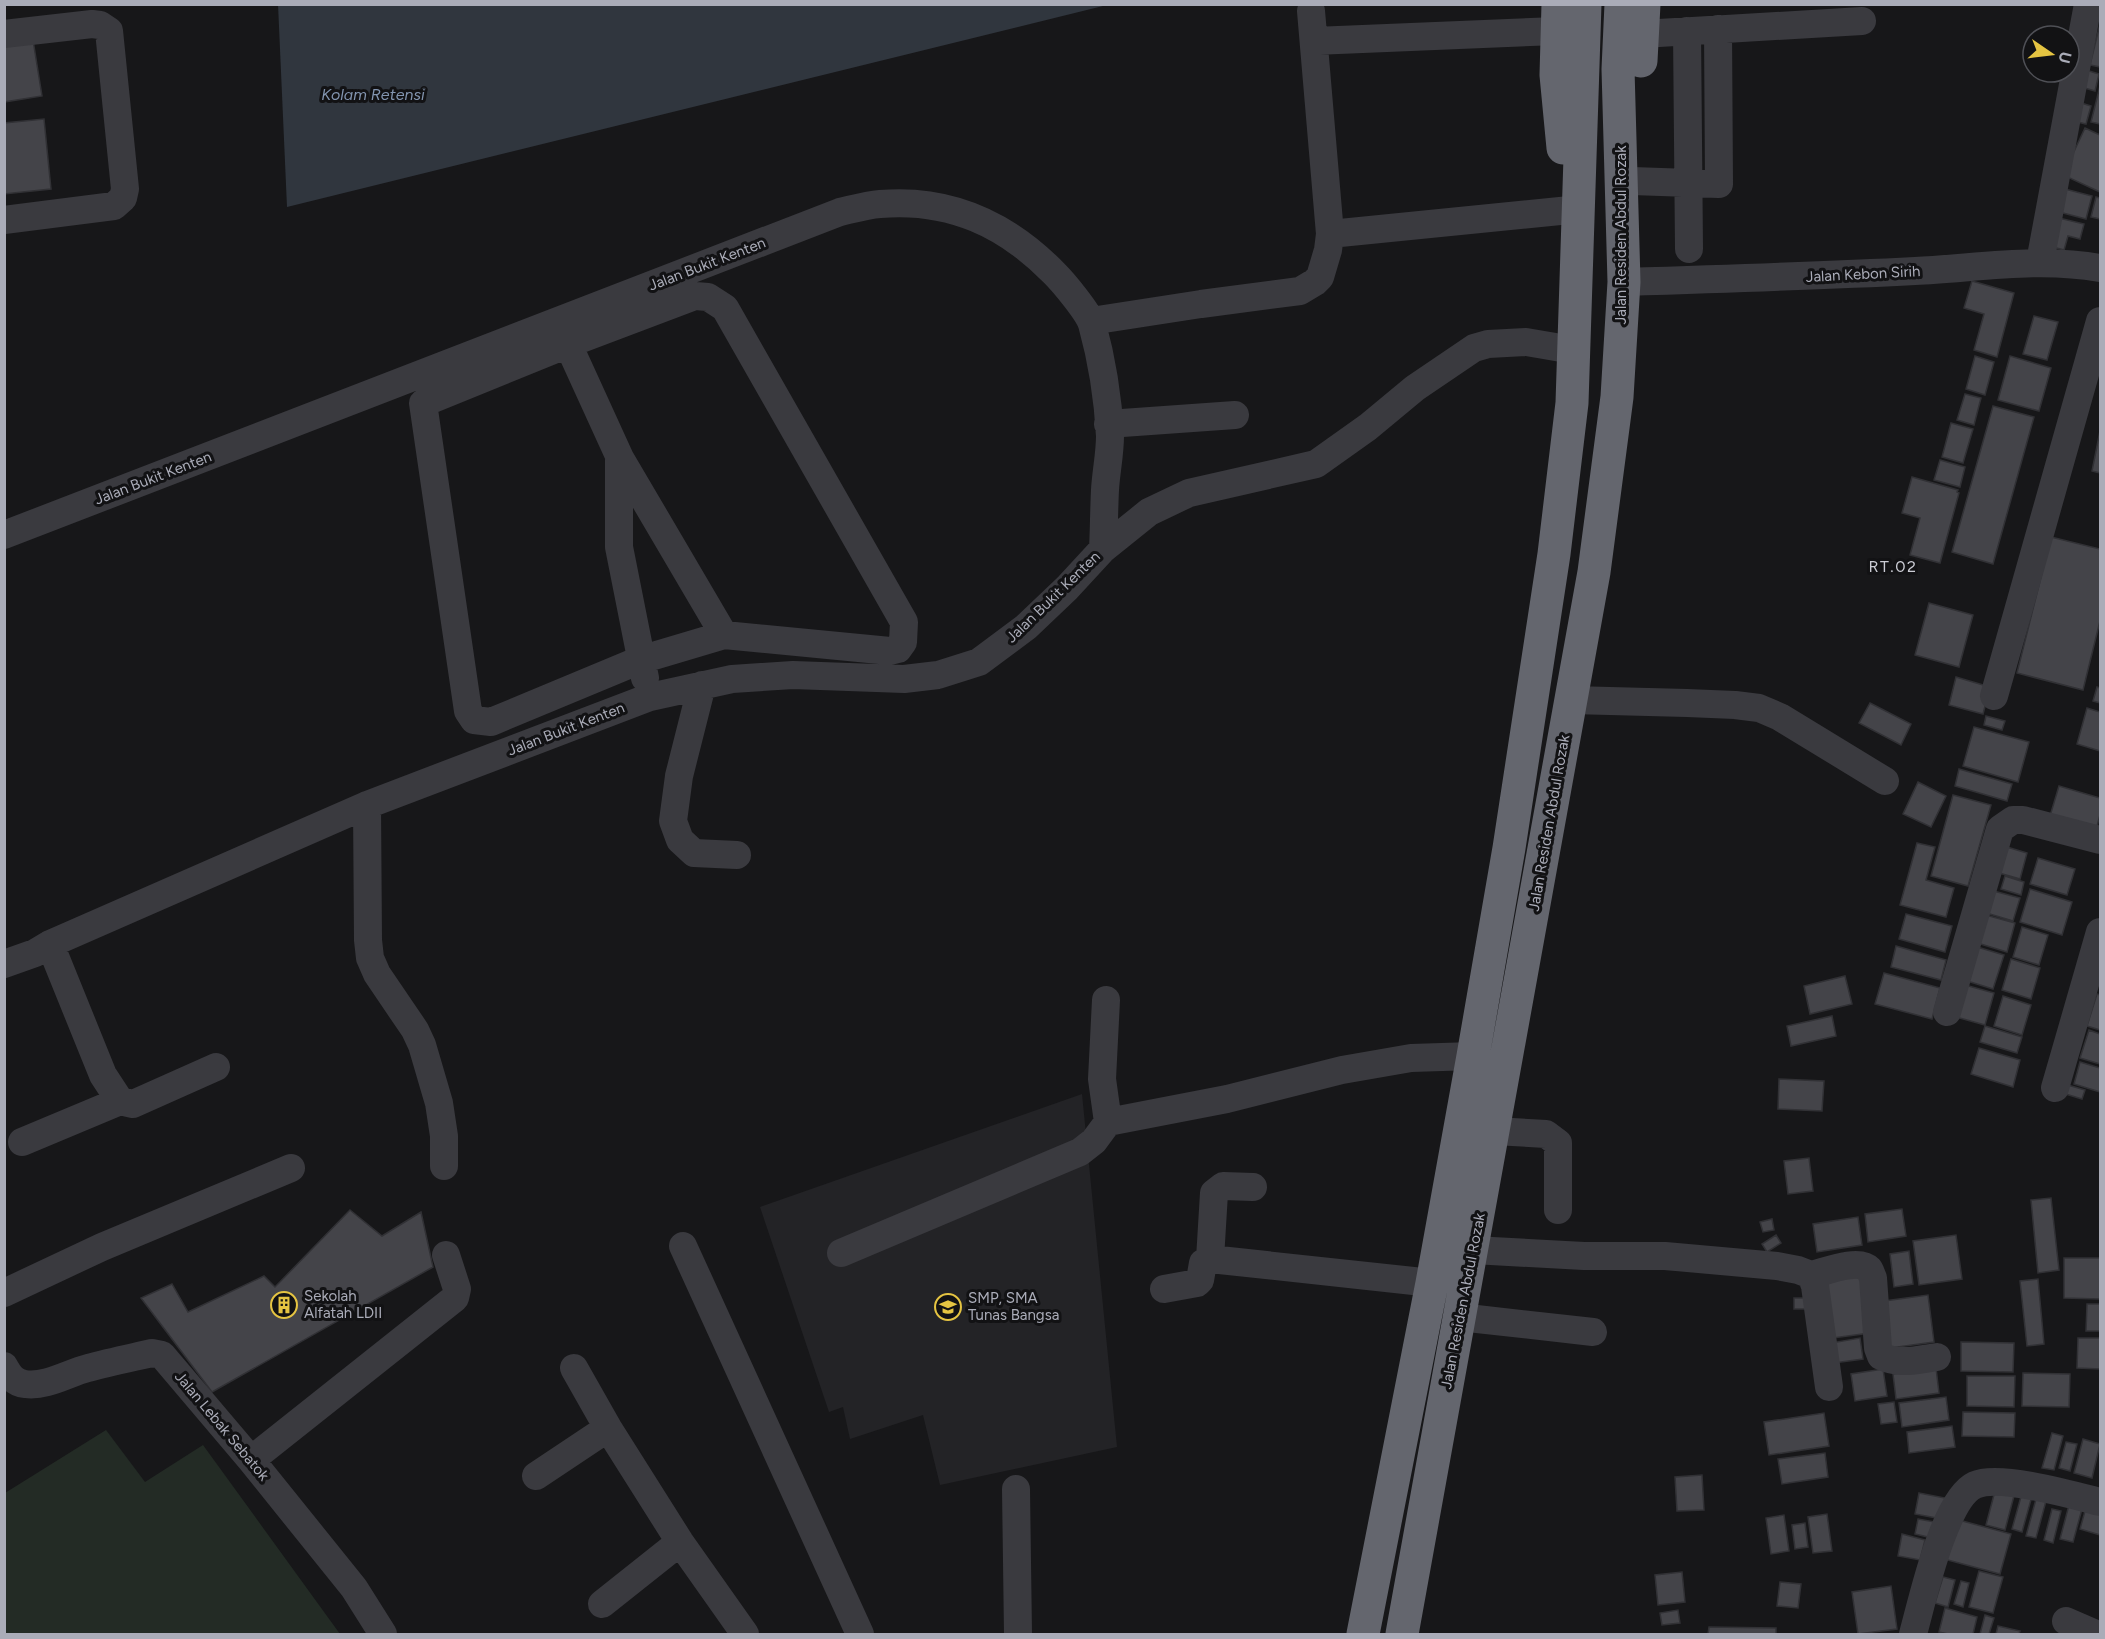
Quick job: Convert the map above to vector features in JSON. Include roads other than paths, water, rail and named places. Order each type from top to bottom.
[{"type":"highway","points":[[1363,1635],[1432,1283],[1473,1056],[1509,848],[1554,554],[1572,403],[1585,4]]},
{"type":"highway","name":"Jalan Residen Abdul Rozak","points":[[1402,1635],[1594,572],[1617,397],[1624,267],[1618,69],[1621,4]]},
{"type":"highway","points":[[1558,18],[1556,75],[1576,263]]},
{"type":"highway","points":[[1624,267],[1643,19]]},
{"type":"street","points":[[2040,262],[2088,4]]},
{"type":"street","points":[[1091,321],[1189,305],[1300,291],[1320,277],[1330,234],[1311,11]]},
{"type":"street","points":[[1314,41],[1558,18]]},
{"type":"street","points":[[1643,19],[1687,31],[1862,21]]},
{"type":"street","points":[[4,34],[92,24],[100,25],[109,31],[125,189],[123,198],[114,206],[4,220]]},
{"type":"street","points":[[1632,181],[1719,184],[1718,29]]},
{"type":"street","points":[[1687,31],[1689,249]]},
{"type":"street","name":"Jalan Bukit Kenten","points":[[4,535],[564,332],[840,212],[879,204],[919,204],[951,208],[1008,233],[1034,252],[1063,282],[1091,321],[1104,378],[1110,437],[1103,549],[1026,627],[979,662],[938,675],[904,679],[793,675],[732,679],[650,697],[367,805],[50,944],[35,953],[4,964]]},
{"type":"street","points":[[1330,234],[1570,210]]},
{"type":"street","name":"Jalan Kebon Sirih","points":[[1624,267],[1787,278],[2040,262],[2071,263],[2100,268]]},
{"type":"street","points":[[695,296],[708,297],[721,303],[904,622],[903,642],[898,650],[724,635],[640,660],[491,722],[474,720],[468,711],[423,403],[564,332],[695,296]]},
{"type":"street","points":[[1994,696],[2100,321]]},
{"type":"street","points":[[564,332],[620,458],[724,635]]},
{"type":"street","points":[[1103,549],[1149,512],[1189,493],[1316,464],[1368,428],[1415,388],[1474,348],[1488,344],[1526,342],[1573,350]]},
{"type":"street","points":[[1108,424],[1235,415]]},
{"type":"street","points":[[620,458],[619,547],[640,660],[650,697]]},
{"type":"street","points":[[702,685],[679,776],[673,821],[680,840],[694,853],[737,855]]},
{"type":"street","points":[[1571,700],[1735,705],[1759,708],[1780,717],[1885,781]]},
{"type":"street","points":[[367,805],[370,958],[422,1045],[439,1103],[444,1136],[444,1166]]},
{"type":"street","points":[[1947,1012],[2000,829],[2013,820],[2023,820],[2100,840]]},
{"type":"street","points":[[2055,1088],[2100,932]]},
{"type":"street","points":[[50,944],[103,1075],[120,1101]]},
{"type":"street","points":[[1106,1000],[1102,1079],[1108,1122]]},
{"type":"street","points":[[841,1253],[1080,1152],[1094,1141],[1108,1122],[1227,1099],[1354,1068],[1411,1058],[1473,1056]]},
{"type":"street","points":[[22,1142],[120,1101],[133,1104],[216,1067]]},
{"type":"street","points":[[1494,1131],[1546,1134],[1558,1143],[1558,1210]]},
{"type":"street","points":[[4,1293],[102,1247],[291,1168]]},
{"type":"street","points":[[1210,1259],[1214,1193],[1223,1186],[1253,1187]]},
{"type":"street","points":[[683,1246],[860,1635]]},
{"type":"street","points":[[1473,1250],[1584,1256],[1665,1256],[1777,1266],[1811,1275],[1854,1264],[1863,1265],[1869,1269],[1873,1278],[1878,1348],[1881,1356],[1901,1362],[1937,1357]]},
{"type":"street","points":[[251,1460],[455,1298],[457,1289],[446,1255]]},
{"type":"street","points":[[1164,1289],[1197,1283],[1200,1280],[1203,1263],[1210,1259],[1432,1283]]},
{"type":"street","points":[[1811,1275],[1815,1286],[1829,1387]]},
{"type":"street","points":[[1459,1317],[1593,1332]]},
{"type":"street","name":"Jalan Lebak Sebatok","points":[[4,1366],[11,1378],[23,1384],[30,1384],[46,1382],[87,1368],[143,1354],[162,1355],[251,1460],[354,1588],[383,1635]]},
{"type":"street","points":[[574,1368],[608,1428],[680,1542],[745,1635]]},
{"type":"street","points":[[537,1476],[608,1428]]},
{"type":"street","points":[[1913,1635],[1949,1516],[1965,1491],[1976,1485],[1994,1481],[2100,1502]]},
{"type":"street","points":[[1016,1489],[1018,1635]]},
{"type":"street","points":[[602,1604],[680,1542]]},
{"type":"street","points":[[2066,1621],[2096,1635]]},
{"type":"water","name":"Kolam Retensi","points":[[278,4],[1107,4],[1107,5],[287,207]]},
{"type":"place","name":"Sekolah Alfatah LDII","points":[[284,1305]]},
{"type":"place","name":"SMP, SMA Tunas Bangsa","points":[[948,1307]]},
{"type":"district","name":"RT.02","points":[[1893,566]]}]
